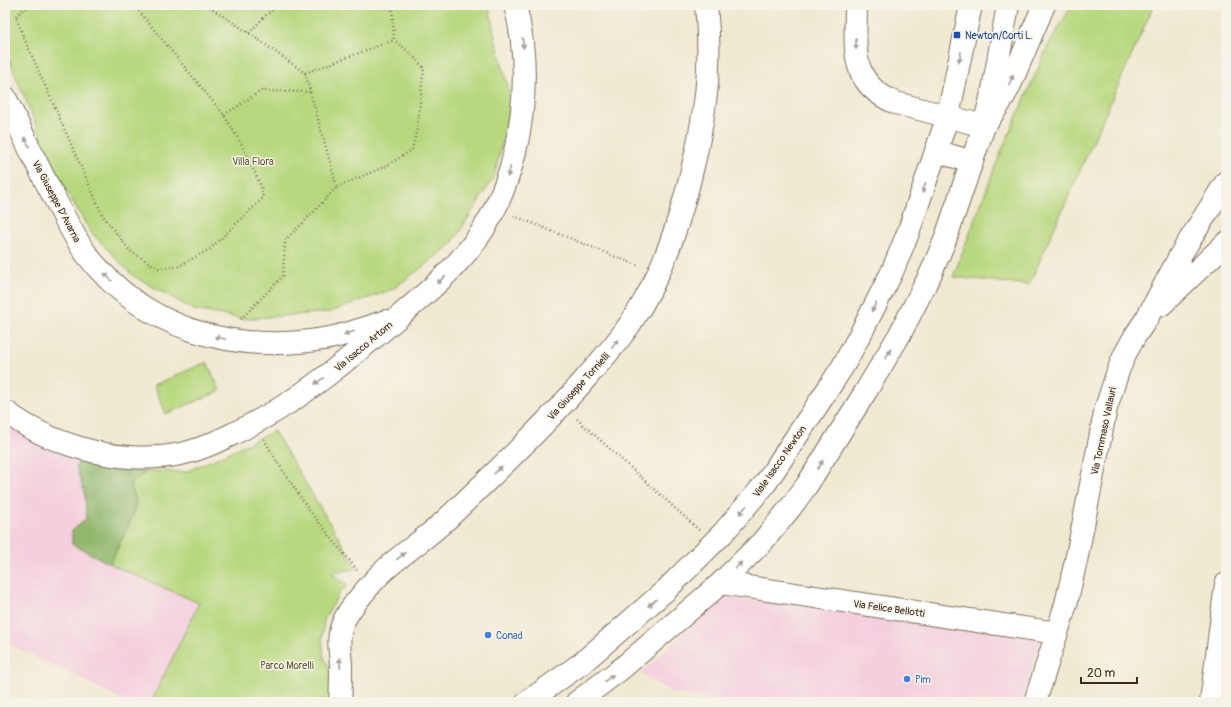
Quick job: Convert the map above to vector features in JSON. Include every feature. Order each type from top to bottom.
[{"type":"main road","name":"Via Isacco Artom","points":[[5,411],[20,422],[56,440],[85,449],[118,455],[143,457],[169,456],[181,454],[215,443],[281,408],[340,366],[418,301],[455,266],[476,240],[495,208],[508,177],[517,145],[523,97],[523,43],[515,5]]},
{"type":"main road","name":"Via Giuseppe Tornielli","points":[[340,702],[340,632],[342,624],[350,611],[369,586],[386,569],[443,523],[562,405],[630,324],[658,274],[676,229],[684,202],[702,123],[708,69],[706,5]]},
{"type":"main road","points":[[856,5],[857,59],[860,70],[867,82],[876,92],[884,98],[896,103],[984,126]]},
{"type":"main road","name":"Viale Isacco Newton","points":[[527,702],[582,663],[666,590],[713,543],[765,484],[828,390],[862,331],[900,253],[922,194],[948,116],[971,5]]},
{"type":"main road","points":[[577,702],[622,669],[721,583],[763,541],[791,507],[870,385],[900,334],[931,273],[945,240],[984,126],[993,89],[1008,5]]},
{"type":"main road","points":[[984,126],[1000,103],[1009,86],[1044,5]]},
{"type":"main road","name":"Via Giuseppe D'Avarna","points":[[5,97],[65,220],[87,255],[129,296],[170,322],[199,333],[238,342],[282,343],[324,339],[352,332],[399,316]]},
{"type":"main road","points":[[936,150],[972,162]]},
{"type":"main road","name":"Via Tommaso Vallauri","points":[[1035,702],[1057,633],[1077,556],[1106,408],[1118,371],[1125,354],[1147,318],[1181,254],[1226,182]]},
{"type":"main road","points":[[1147,318],[1226,243]]},
{"type":"main road","name":"Via Felice Bellotti","points":[[721,583],[1057,633]]},
{"type":"main road","points":[[1211,702],[1226,584]]},
{"type":"path","points":[[29,5],[16,18],[103,216],[130,251],[158,268],[177,268],[210,249],[263,198],[261,186],[243,147],[224,115],[134,5]]},
{"type":"path","points":[[206,5],[249,33],[305,73],[337,187]]},
{"type":"path","points":[[249,33],[267,14],[279,5]]},
{"type":"path","points":[[238,342],[238,322],[283,276],[284,240],[304,222],[337,187],[386,166],[412,150],[417,129],[424,68],[412,55],[394,40],[392,5]]},
{"type":"path","points":[[305,73],[394,40]]},
{"type":"path","points":[[224,115],[260,91],[311,92]]},
{"type":"path","points":[[495,208],[658,274]]},
{"type":"path","points":[[562,405],[713,543]]},
{"type":"path","points":[[263,437],[276,460],[309,510],[354,565],[369,586]]},
{"type":"shaded area","points":[[5,424],[49,449],[79,458],[147,471],[130,484],[110,564],[199,603],[151,702],[128,702],[5,642]]},
{"type":"shaded area","points":[[722,596],[1041,637],[1022,702],[727,702],[672,693],[641,673]]},
{"type":"green space","name":"Villa Flora","points":[[5,5],[489,5],[495,38],[512,101],[494,177],[451,245],[393,289],[330,312],[245,319],[194,310],[132,275],[90,231],[55,171],[5,50]]},
{"type":"green space","points":[[1072,5],[1154,5],[1029,285],[953,277],[1000,154],[1048,46]]},
{"type":"green space","points":[[207,362],[220,391],[166,414],[154,385]]},
{"type":"green space","name":"Parco Morelli","points":[[274,431],[357,568],[332,574],[348,585],[340,592],[324,620],[322,639],[324,657],[336,680],[332,702],[151,702],[199,603],[110,564],[133,516],[136,501],[130,484],[147,471],[185,472]]},
{"type":"green space","points":[[79,458],[147,471],[130,484],[136,501],[133,516],[110,564],[72,544],[72,531],[86,519],[85,495],[76,467]]},
{"type":"place","name":"Newton/Corti L.","points":[[957,35]]},
{"type":"place","name":"Conad","points":[[488,635]]},
{"type":"place","name":"Pim","points":[[907,679]]}]
